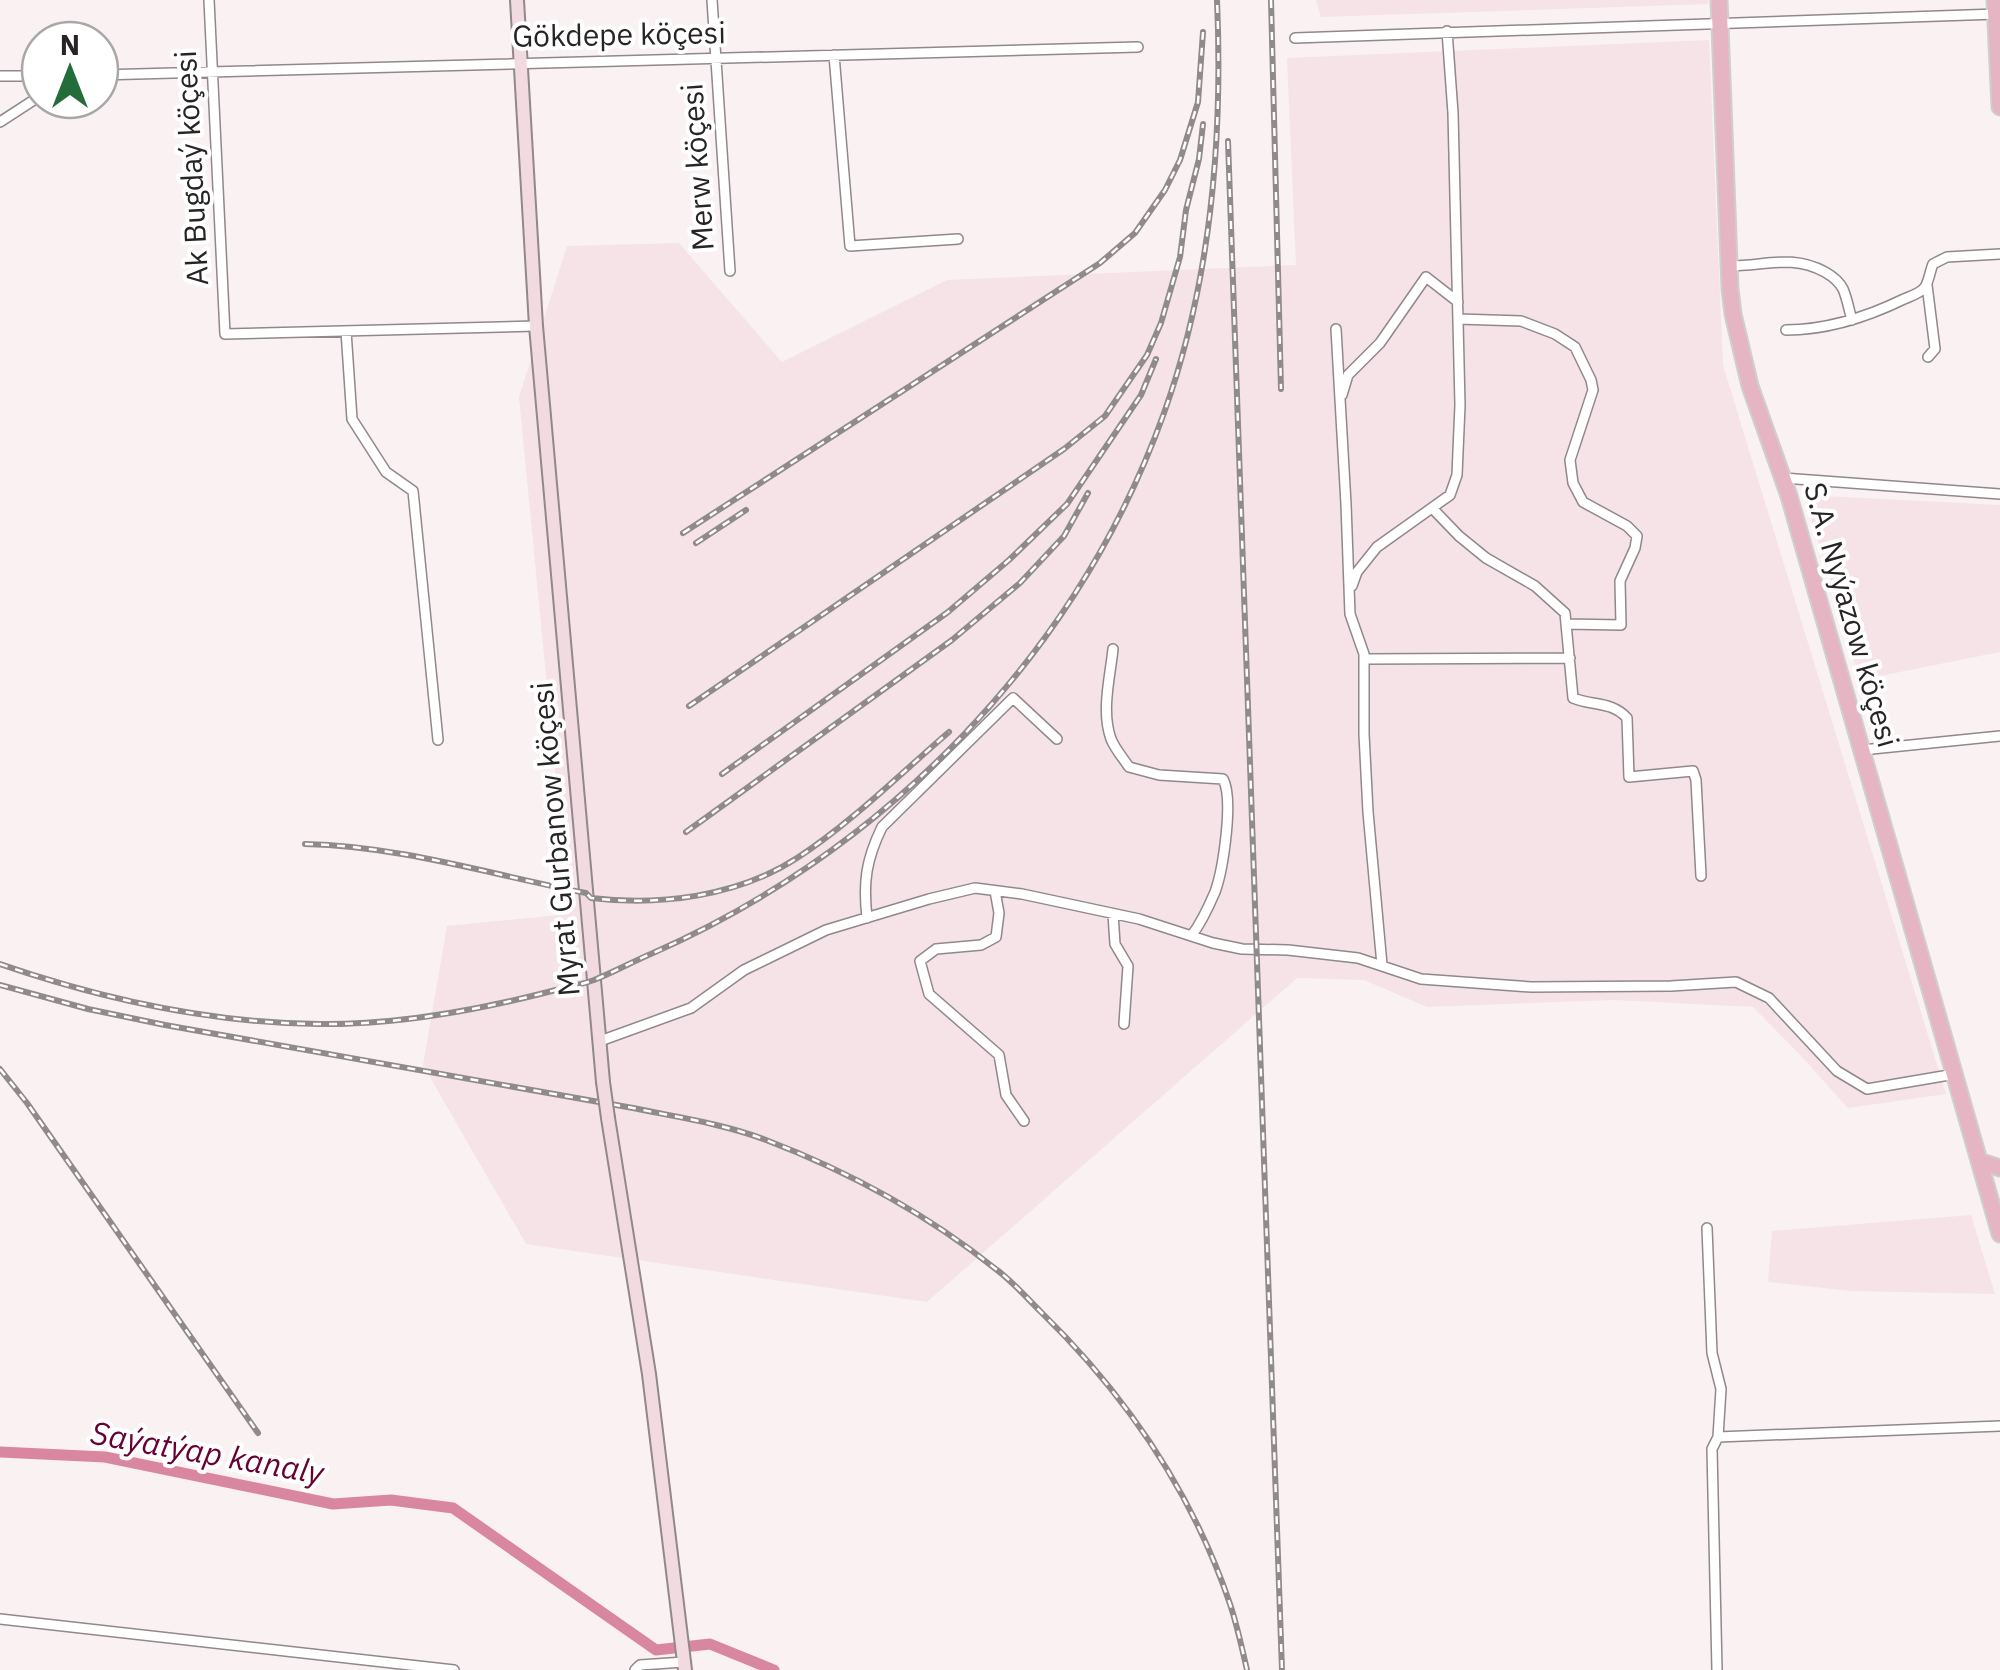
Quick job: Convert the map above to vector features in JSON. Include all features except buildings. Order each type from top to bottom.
[{"type":"main road","name":"S.A. Nyýazow köçesi","points":[[1720,0],[1730,289],[1738,341],[1783,478],[2000,1234]]},
{"type":"main road","points":[[1997,9],[2000,107]]},
{"type":"main road","points":[[1979,1161],[2000,1168]]},
{"type":"street","name":"Ak Bugdaý köçesi","points":[[209,0],[226,334],[346,331]]},
{"type":"street","name":"Myrat Gurbanow köçesi","points":[[517,0],[536,326],[602,1082],[649,1374],[685,1666]]},
{"type":"street","name":"Merw köçesi","points":[[712,0],[730,272]]},
{"type":"street","points":[[1296,38],[1997,9]]},
{"type":"street","points":[[1349,594],[1357,572],[1378,548],[1450,495],[1457,475],[1458,302],[1448,31]]},
{"type":"street","name":"Gökdepe köçesi","points":[[120,74],[1138,47]]},
{"type":"street","points":[[834,55],[850,246],[958,238]]},
{"type":"street","points":[[1928,357],[1936,349],[1927,286],[1930,268],[1947,257],[2000,254]]},
{"type":"street","points":[[1729,266],[1790,260],[1810,264],[1842,286],[1852,320]]},
{"type":"street","points":[[1340,401],[1348,375],[1380,343],[1426,277],[1458,302]]},
{"type":"street","points":[[1786,330],[1809,330],[1852,320],[1884,309],[1927,286]]},
{"type":"street","points":[[1458,319],[1522,321],[1556,334],[1575,347],[1591,380],[1593,390],[1570,460],[1573,483],[1583,502],[1627,526],[1637,536],[1620,581],[1621,626],[1568,624]]},
{"type":"street","points":[[438,740],[413,490],[386,472],[352,420],[346,331],[536,326]]},
{"type":"street","points":[[1336,329],[1350,614],[1364,658],[1368,812],[1382,966]]},
{"type":"street","points":[[1783,478],[2000,494]]},
{"type":"street","points":[[1432,508],[1486,558],[1536,586],[1565,612],[1573,698],[1619,709],[1627,718],[1629,777],[1693,771],[1701,876]]},
{"type":"street","points":[[1113,649],[1108,724],[1112,743],[1129,767],[1159,775],[1222,780],[1228,788],[1216,889],[1192,935]]},
{"type":"street","points":[[1364,658],[1570,658]]},
{"type":"street","points":[[867,918],[866,869],[870,850],[882,827],[1014,698],[1057,739]]},
{"type":"street","points":[[1862,750],[2000,736]]},
{"type":"street","points":[[600,1041],[691,1008],[744,970],[826,930],[975,888],[1114,914],[1242,949],[1358,958],[1421,979],[1530,987],[1736,982],[1769,998],[1837,1071],[1867,1089],[1954,1074]]},
{"type":"street","points":[[995,891],[999,912],[996,937],[981,945],[936,949],[920,961],[930,994],[999,1055],[1006,1095],[1024,1121]]},
{"type":"street","points":[[1114,914],[1115,944],[1128,966],[1124,1024]]},
{"type":"street","points":[[1707,1228],[1712,1352],[1721,1389],[1718,1437],[1712,1449],[1717,1670]]},
{"type":"street","points":[[1718,1437],[2000,1426]]},
{"type":"street","points":[[0,1619],[454,1670]]},
{"type":"street","points":[[635,1670],[640,1664],[685,1666]]},
{"type":"shaded area","points":[[1316,0],[1708,0],[1709,4],[1321,17]]},
{"type":"shaded area","points":[[1709,40],[1723,365],[1946,1094],[1848,1108],[1753,1007],[1614,1000],[1427,1007],[1364,980],[1297,978],[927,1302],[526,1244],[423,1065],[447,926],[569,914],[519,397],[567,246],[679,243],[782,362],[947,280],[1296,265],[1287,58]]},
{"type":"shaded area","points":[[1804,495],[2000,505],[2000,652],[1860,680]]},
{"type":"shaded area","points":[[1971,1215],[1995,1294],[1851,1291],[1768,1282],[1772,1231]]},
{"type":"waterway","name":"Saýatýap kanaly","points":[[0,1452],[105,1457],[333,1504],[391,1500],[453,1508],[656,1650],[710,1644],[774,1670]]},
{"type":"railway","points":[[0,964],[117,998],[238,1019],[347,1024],[458,1012],[588,982],[653,953],[739,910],[819,859],[895,800],[964,735],[1026,663],[1080,585],[1127,501],[1164,413],[1193,313],[1210,209],[1218,104],[1217,0]]},
{"type":"railway","points":[[1271,0],[1281,389]]},
{"type":"railway","points":[[683,533],[1100,263],[1135,233],[1180,160],[1198,102],[1203,32]]},
{"type":"railway","points":[[689,706],[1064,449],[1105,416],[1147,355],[1161,323],[1180,257],[1203,124]]},
{"type":"railway","points":[[1228,141],[1282,1670]]},
{"type":"railway","points":[[722,774],[948,612],[1009,560],[1067,504],[1141,395],[1156,359]]},
{"type":"railway","points":[[686,832],[952,640],[1020,583],[1064,536],[1088,493]]},
{"type":"railway","points":[[696,543],[746,510]]},
{"type":"railway","points":[[305,844],[411,856],[586,893],[591,898],[643,901],[697,896],[749,882],[817,845],[949,732]]},
{"type":"railway","points":[[0,985],[165,1025],[717,1125],[797,1152],[858,1180],[943,1231],[1009,1280],[1101,1376],[1153,1447],[1196,1523],[1230,1604],[1247,1670]]},
{"type":"railway","points":[[0,1069],[258,1433]]}]
